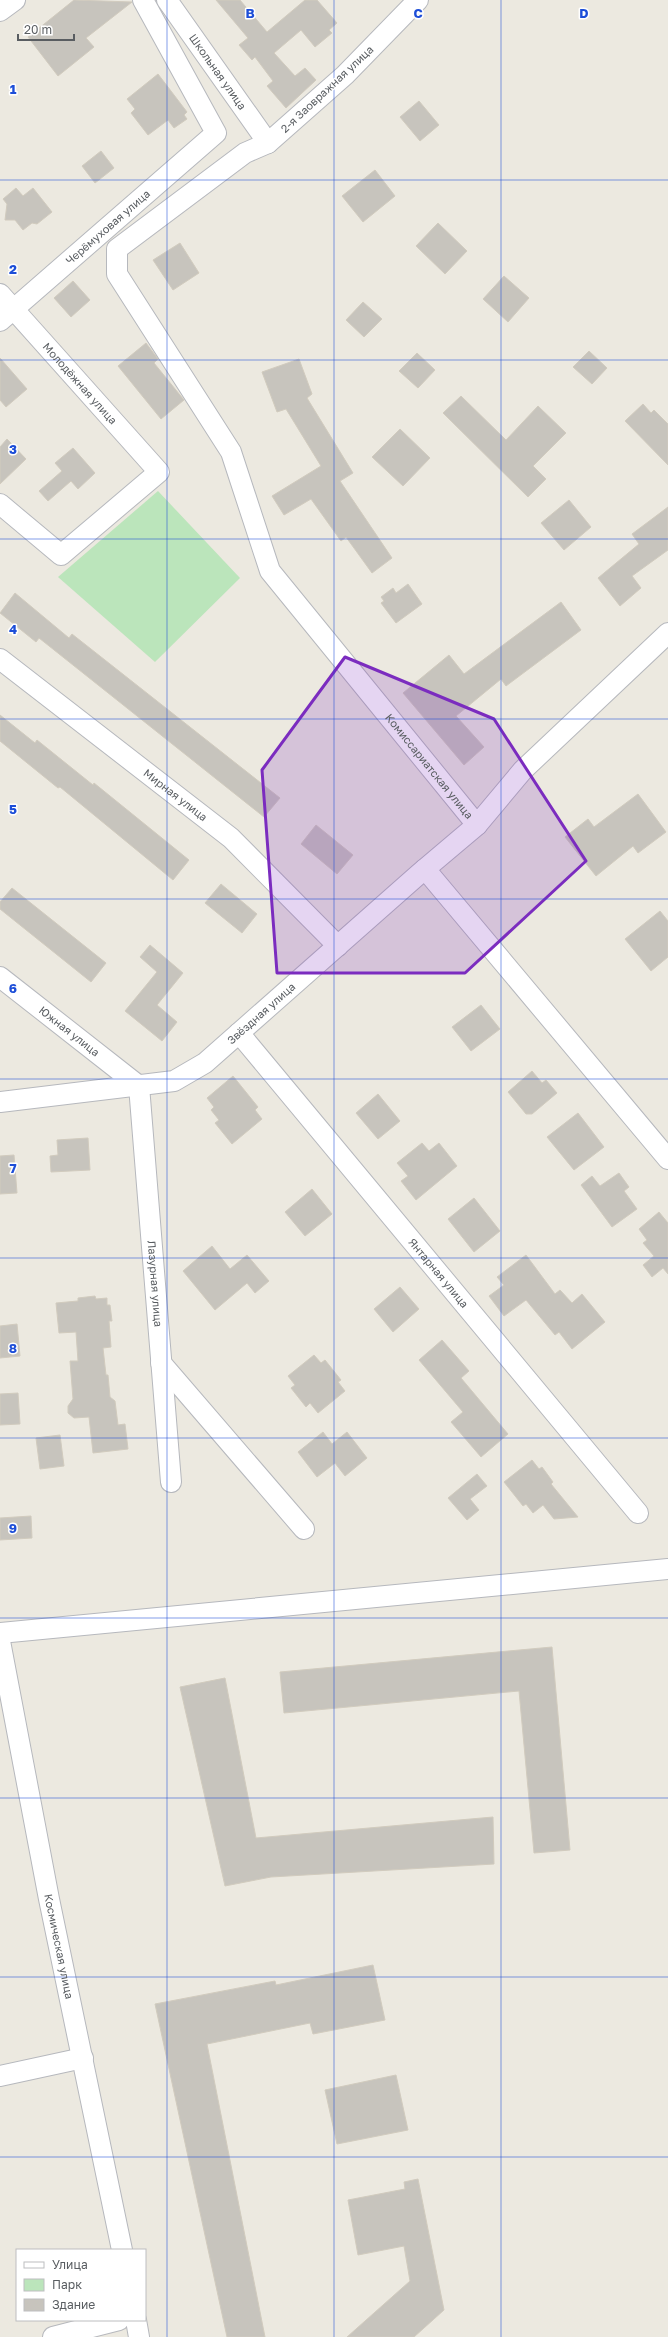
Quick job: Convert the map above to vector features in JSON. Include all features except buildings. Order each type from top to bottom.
[{"type":"street","points":[[0,11],[14,0]]},
{"type":"street","name":"Черёмуховая улица","points":[[4,308],[216,134],[143,0]]},
{"type":"street","name":"Школьная улица","points":[[167,0],[268,143]]},
{"type":"street","name":"2-я Заовражная улица","points":[[270,571],[231,452],[117,274],[117,249],[245,153],[268,143],[345,75],[418,0]]},
{"type":"street","name":"Молодёжная улица","points":[[0,504],[61,555],[160,472],[4,308]]},
{"type":"street","name":"Комиссариатская улица","points":[[270,571],[477,826],[523,770],[668,633]]},
{"type":"street","name":"Мирная улица","points":[[0,659],[232,838],[338,946]]},
{"type":"street","name":"Звёздная улица","points":[[0,1102],[174,1081],[204,1064],[425,868],[477,826]]},
{"type":"street","points":[[425,868],[668,1159]]},
{"type":"street","name":"Южная улица","points":[[0,977],[139,1086]]},
{"type":"street","name":"Янтарная улица","points":[[239,1033],[638,1513]]},
{"type":"street","name":"Лазурная улица","points":[[139,1086],[171,1482]]},
{"type":"street","points":[[161,1363],[304,1529]]},
{"type":"street","points":[[0,1633],[668,1569]]},
{"type":"street","name":"Космическая улица","points":[[0,1642],[49,1899],[122,2249]]},
{"type":"street","points":[[0,2076],[83,2058]]},
{"type":"street","points":[[53,2337],[115,2321]]},
{"type":"street","points":[[136,2321],[139,2337]]},
{"type":"highlighted area","points":[[345,657],[494,719],[586,861],[465,973],[277,973],[262,770]]},
{"type":"green space","points":[[158,491],[240,578],[155,662],[58,577]]}]
